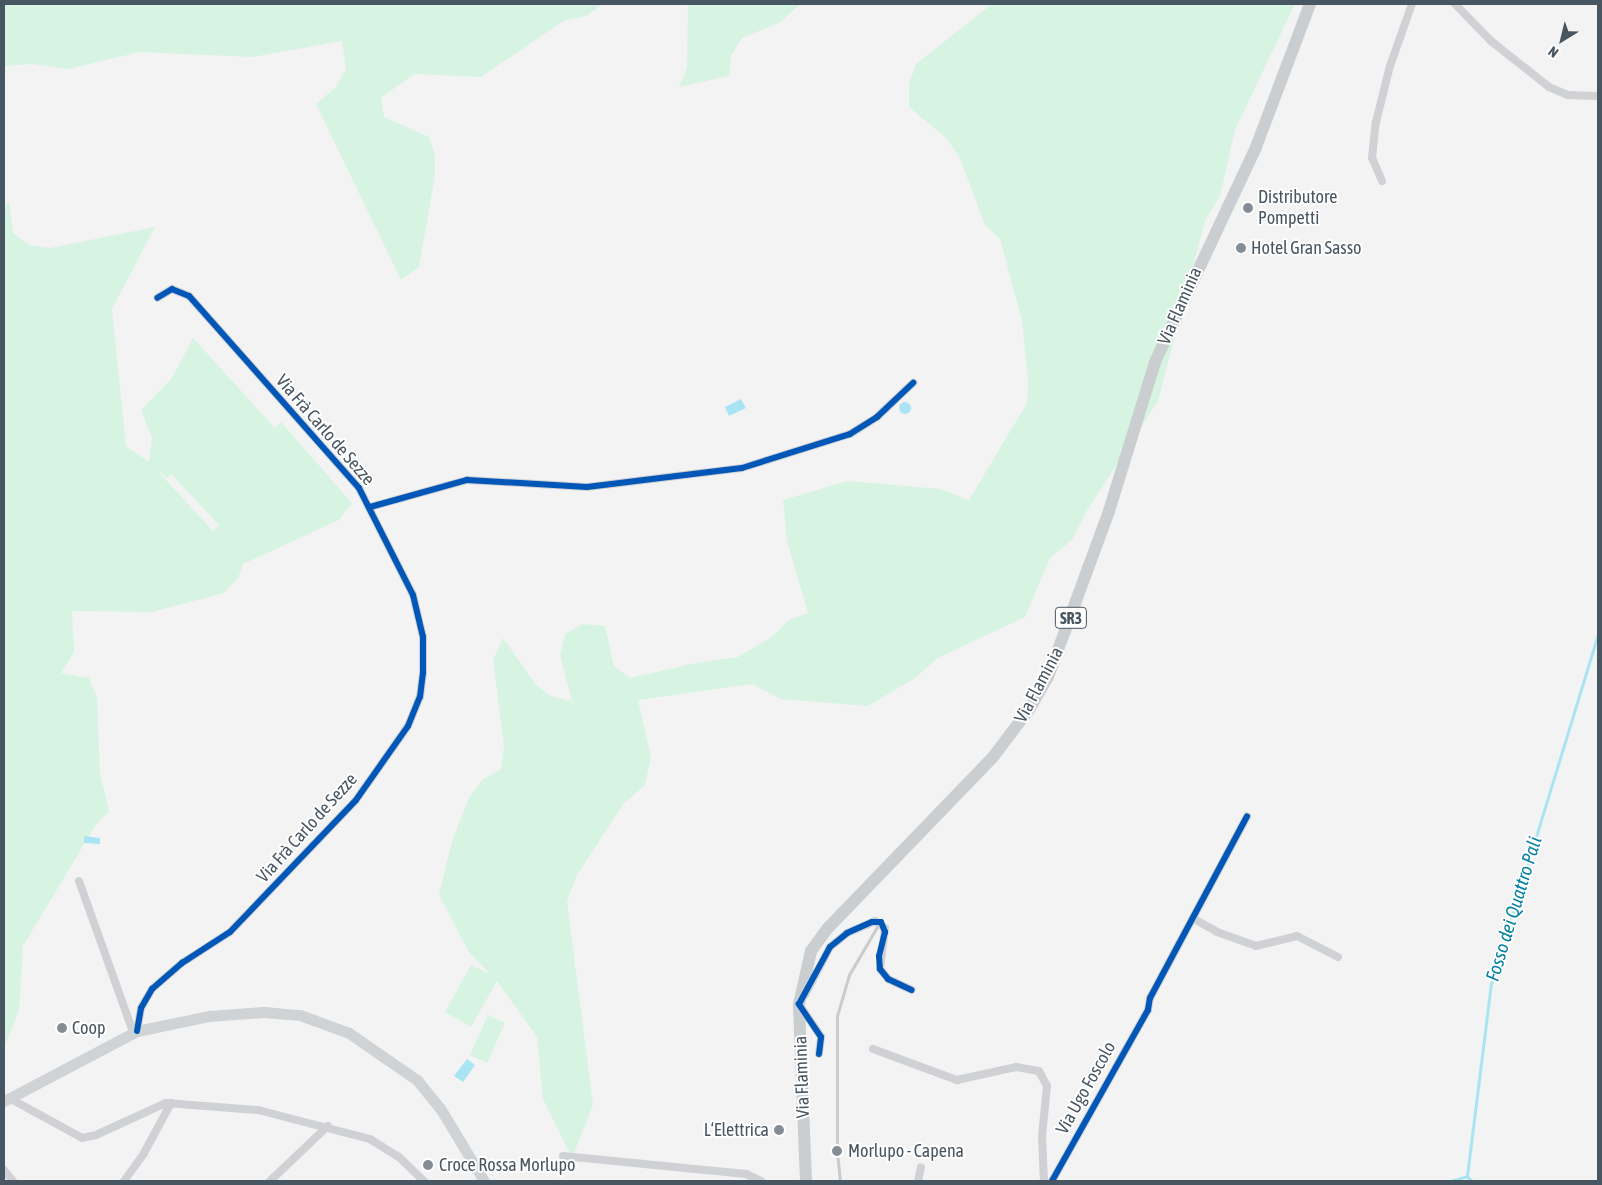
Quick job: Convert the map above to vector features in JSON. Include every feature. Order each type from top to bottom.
[{"type":"main road","name":"Via Flaminia","points":[[806,1181],[799,1004],[807,961],[819,937],[993,757],[1030,708],[1048,677],[1109,511],[1155,362],[1256,147],[1310,4]]},
{"type":"main road","points":[[6,1099],[135,1031],[192,1018],[258,1012],[300,1015],[337,1027],[390,1058],[422,1084],[484,1181]]},
{"type":"street","points":[[1382,181],[1372,158],[1376,122],[1390,66],[1412,4]]},
{"type":"street","points":[[1455,4],[1491,41],[1549,87],[1568,95],[1598,96]]},
{"type":"street","name":"Via Frà Carlo de Sezze","points":[[135,1031],[141,1008],[152,989],[182,963],[230,932],[330,830],[388,758],[415,711],[423,673],[419,614],[409,584],[370,506],[355,483],[189,296],[172,289],[157,298]]},
{"type":"street","points":[[370,506],[467,480],[587,487],[742,468],[850,434],[877,417],[913,383]]},
{"type":"street","name":"Via Ugo Foscolo","points":[[1052,1181],[1148,1010],[1150,998],[1194,919],[1247,816]]},
{"type":"street","points":[[78,881],[135,1031]]},
{"type":"street","points":[[1194,919],[1256,946],[1297,936],[1338,957]]},
{"type":"street","points":[[819,1054],[821,1037],[799,1004],[830,947],[843,936],[875,921],[885,928],[879,966],[888,979],[912,990]]},
{"type":"street","points":[[872,1049],[957,1080],[1016,1067],[1039,1071],[1047,1086],[1042,1136],[1044,1181]]},
{"type":"street","points":[[6,1099],[82,1138],[171,1103],[258,1110],[328,1126],[383,1146],[424,1181]]},
{"type":"street","points":[[124,1181],[144,1154],[171,1103]]},
{"type":"street","points":[[270,1181],[328,1126]]},
{"type":"street","points":[[563,1156],[746,1174],[761,1181]]},
{"type":"street","points":[[918,1181],[921,1167]]},
{"type":"street","points":[[4,1170],[13,1181]]},
{"type":"green space","points":[[4,4],[602,4],[587,16],[565,20],[481,77],[414,74],[381,98],[384,117],[429,137],[435,155],[435,176],[419,267],[401,280],[316,104],[336,87],[346,69],[342,41],[252,57],[140,52],[68,69],[32,64],[4,66]]},
{"type":"green space","points":[[688,4],[800,4],[781,22],[742,38],[731,56],[729,76],[679,87],[687,68]]},
{"type":"green space","points":[[992,4],[1295,4],[1235,130],[1220,196],[1205,221],[1158,401],[1086,512],[1073,539],[1050,558],[1025,617],[938,658],[915,678],[868,706],[780,699],[752,684],[638,700],[651,757],[645,785],[624,803],[577,875],[567,901],[593,1105],[572,1158],[543,1099],[537,1037],[497,981],[471,1027],[445,1012],[471,965],[490,974],[469,952],[439,895],[452,841],[469,798],[482,780],[501,769],[504,746],[493,660],[503,638],[536,685],[551,696],[572,701],[560,656],[565,634],[583,624],[605,626],[614,666],[630,678],[696,663],[738,657],[773,636],[789,620],[808,613],[787,541],[783,500],[847,481],[941,489],[969,500],[1027,403],[1028,381],[1022,320],[1000,239],[985,225],[959,156],[946,138],[909,107],[909,84],[916,64]]},
{"type":"green space","points":[[9,201],[13,233],[29,245],[50,248],[155,227],[112,309],[126,446],[149,462],[152,438],[141,410],[172,378],[193,338],[275,428],[281,422],[352,503],[339,520],[243,564],[238,578],[224,593],[152,612],[72,611],[74,652],[61,673],[89,678],[97,697],[100,773],[109,811],[95,826],[23,946],[19,1011],[4,1047],[4,209]],"holes":[[[155,468],[167,478],[171,474],[219,525],[213,531]]]},
{"type":"green space","points":[[488,1015],[505,1023],[487,1063],[470,1055]]},
{"type":"water","points":[[741,399],[746,408],[729,416],[725,407]]},
{"type":"water","points":[[903,402],[907,402],[911,408],[907,414],[903,414],[899,410],[899,406]]},
{"type":"water","points":[[84,836],[100,838],[100,844],[84,843]]},
{"type":"water","points":[[467,1059],[475,1065],[463,1082],[454,1076]]},
{"type":"waterway","name":"Fosso dei Quattro Pali","points":[[1451,1181],[1467,1176],[1491,984],[1598,633]]},
{"type":"waterway","name":"Fosso dei Quattro Pali","points":[[1467,1176],[1472,1181]]},
{"type":"railway","points":[[840,1181],[837,1151],[837,1016],[849,975],[877,927]]},
{"type":"cycle path","points":[[137,1031],[141,1008],[152,989],[182,963],[230,932],[356,800],[408,726],[420,697],[423,673],[423,637],[413,595],[359,488],[189,296],[172,289],[157,298]]},
{"type":"cycle path","points":[[370,507],[467,480],[587,487],[742,468],[850,434],[877,417],[913,383]]},
{"type":"cycle path","points":[[1052,1181],[1148,1010],[1150,998],[1247,816]]},
{"type":"cycle path","points":[[819,1054],[821,1037],[799,1004],[830,947],[847,933],[872,922],[881,922],[885,932],[879,956],[880,969],[888,979],[912,990]]},
{"type":"place","name":"Distributore Pompetti","points":[[1248,208]]},
{"type":"place","name":"Hotel Gran Sasso","points":[[1241,248]]},
{"type":"place","name":"Coop","points":[[62,1028]]},
{"type":"place","name":"L‘Elettrica","points":[[779,1130]]},
{"type":"place","name":"Morlupo - Capena","points":[[837,1151]]},
{"type":"place","name":"Croce Rossa Morlupo","points":[[428,1165]]}]
